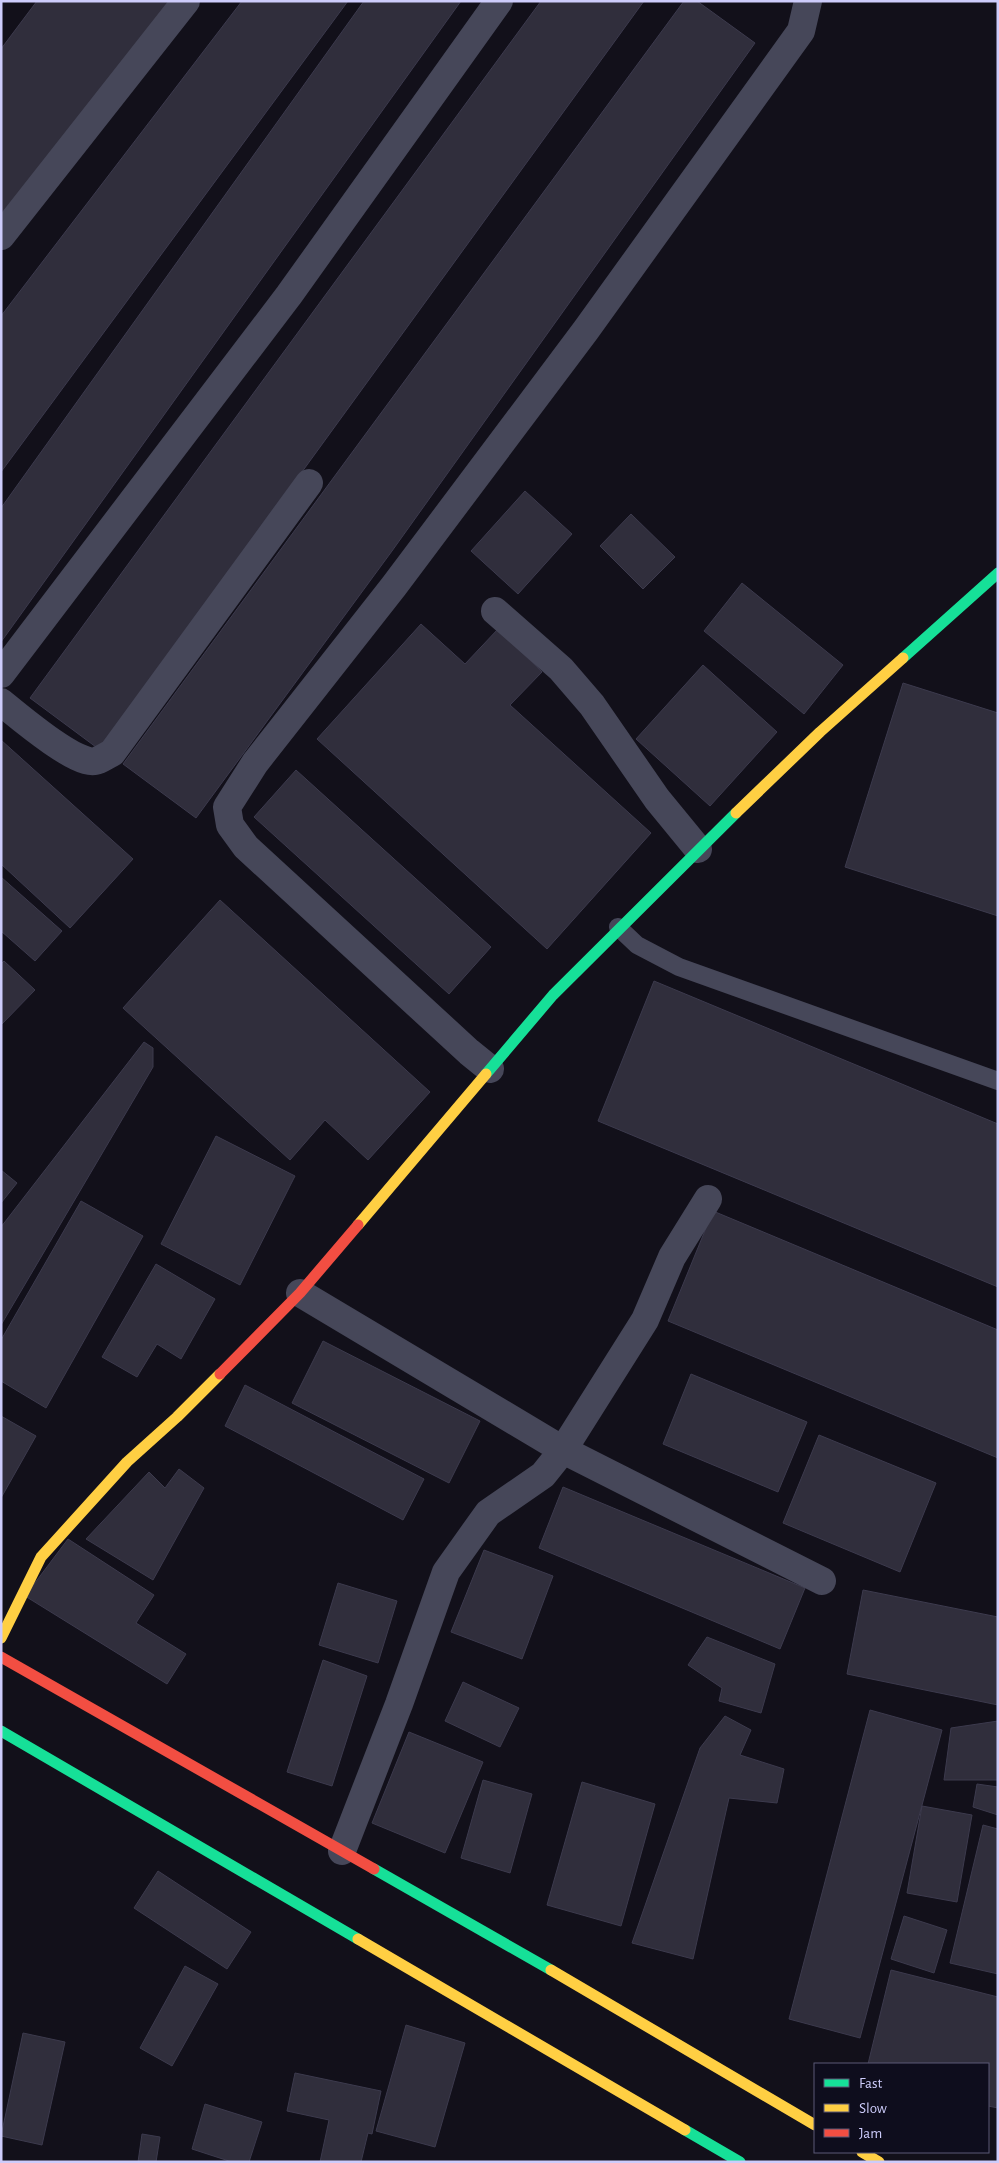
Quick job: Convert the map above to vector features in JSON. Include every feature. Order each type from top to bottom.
[{"type":"main road","points":[[1,1638],[42,1557],[128,1462],[177,1417],[300,1293],[553,995],[618,927],[820,732],[998,572]]},
{"type":"main road","points":[[1,1657],[814,2123]]},
{"type":"main road","points":[[1,1731],[740,2162]]},
{"type":"main road","points":[[864,2153],[879,2162]]},
{"type":"street","points":[[1,236],[186,1]]},
{"type":"street","points":[[1,674],[289,295],[499,1]]},
{"type":"street","points":[[490,1069],[469,1052],[246,847],[230,825],[227,807],[255,763],[394,586],[586,330],[800,31],[808,1]]},
{"type":"street","points":[[1,702],[42,734],[81,760],[94,762],[112,753],[309,483]]},
{"type":"street","points":[[495,610],[561,669],[592,705],[657,799],[698,849]]},
{"type":"street","points":[[342,1851],[399,1704],[446,1572],[488,1513],[543,1475],[563,1450],[645,1320],[672,1257],[708,1199]]},
{"type":"street","points":[[300,1293],[563,1450],[822,1581]]},
{"type":"lane","points":[[618,927],[637,945],[679,967],[998,1081]]},
{"type":"building","points":[[37,1],[173,1],[1,231],[1,49]]},
{"type":"building","points":[[242,1],[348,1],[1,472],[1,316]]},
{"type":"building","points":[[364,1],[461,1],[1,642],[1,508]]},
{"type":"building","points":[[541,1],[644,1],[100,750],[30,698]]},
{"type":"building","points":[[684,1],[697,1],[755,43],[392,551],[196,818],[123,764]]},
{"type":"building","points":[[525,491],[572,534],[518,594],[471,551]]},
{"type":"building","points":[[631,514],[675,557],[643,589],[600,546]]},
{"type":"building","points":[[742,583],[843,665],[804,714],[704,631]]},
{"type":"building","points":[[421,624],[465,664],[498,629],[542,672],[510,705],[651,833],[547,949],[317,739]]},
{"type":"building","points":[[703,665],[777,732],[710,806],[636,739]]},
{"type":"building","points":[[903,683],[998,713],[998,916],[845,867]]},
{"type":"building","points":[[1,740],[133,859],[70,928],[1,864]]},
{"type":"building","points":[[296,770],[491,947],[449,994],[254,817]]},
{"type":"building","points":[[1,877],[62,931],[35,961],[1,931]]},
{"type":"building","points":[[220,900],[430,1092],[368,1160],[325,1120],[290,1160],[123,1008]]},
{"type":"building","points":[[4,961],[35,990],[1,1025],[1,964]]},
{"type":"building","points":[[654,981],[998,1124],[998,1287],[598,1121]]},
{"type":"building","points":[[144,1042],[153,1048],[153,1067],[1,1325],[1,1227]]},
{"type":"building","points":[[216,1136],[295,1176],[240,1285],[161,1244]]},
{"type":"building","points":[[1,1170],[17,1183],[1,1203]]},
{"type":"building","points":[[81,1201],[143,1236],[46,1408],[1,1381],[1,1340]]},
{"type":"building","points":[[713,1211],[998,1330],[998,1458],[668,1321]]},
{"type":"building","points":[[156,1264],[215,1299],[181,1359],[157,1344],[137,1377],[102,1357]]},
{"type":"building","points":[[323,1341],[480,1421],[449,1483],[292,1403]]},
{"type":"building","points":[[691,1374],[807,1422],[778,1492],[663,1444]]},
{"type":"building","points":[[245,1385],[424,1479],[403,1520],[225,1426]]},
{"type":"building","points":[[1,1416],[36,1436],[1,1498]]},
{"type":"building","points":[[819,1435],[936,1483],[900,1572],[783,1523]]},
{"type":"building","points":[[179,1469],[204,1488],[153,1580],[86,1539],[149,1472],[165,1488]]},
{"type":"building","points":[[563,1487],[805,1588],[780,1649],[539,1548]]},
{"type":"building","points":[[68,1539],[154,1595],[136,1623],[186,1654],[167,1684],[25,1596]]},
{"type":"building","points":[[484,1550],[553,1576],[522,1659],[451,1632]]},
{"type":"building","points":[[338,1583],[397,1601],[378,1663],[319,1645]]},
{"type":"building","points":[[863,1590],[998,1617],[998,1705],[847,1674]]},
{"type":"building","points":[[707,1637],[775,1664],[761,1713],[719,1701],[722,1688],[688,1665]]},
{"type":"building","points":[[323,1660],[367,1676],[332,1786],[287,1772]]},
{"type":"building","points":[[463,1682],[519,1708],[500,1747],[445,1721]]},
{"type":"building","points":[[870,1710],[942,1730],[860,2038],[789,2019]]},
{"type":"building","points":[[725,1716],[751,1730],[740,1755],[784,1769],[777,1803],[729,1798],[693,1959],[632,1943],[700,1748]]},
{"type":"building","points":[[998,1721],[998,1780],[944,1780],[951,1728]]},
{"type":"building","points":[[409,1732],[483,1762],[445,1853],[372,1823]]},
{"type":"building","points":[[483,1780],[532,1794],[510,1873],[461,1858]]},
{"type":"building","points":[[582,1782],[655,1804],[621,1926],[547,1905]]},
{"type":"building","points":[[977,1784],[998,1787],[998,1815],[973,1807]]},
{"type":"building","points":[[922,1806],[972,1815],[957,1902],[907,1893]]},
{"type":"building","points":[[983,1825],[998,1829],[998,1974],[950,1963]]},
{"type":"building","points":[[158,1871],[251,1932],[227,1969],[134,1908]]},
{"type":"building","points":[[904,1916],[947,1930],[934,1973],[891,1959]]},
{"type":"building","points":[[185,1966],[218,1984],[172,2066],[140,2048]]},
{"type":"building","points":[[891,1970],[998,1997],[998,2108],[989,2106],[989,2063],[868,2063]]},
{"type":"building","points":[[406,2025],[465,2043],[435,2147],[376,2131]]},
{"type":"building","points":[[23,2033],[65,2042],[42,2145],[1,2136]]},
{"type":"building","points":[[295,2073],[381,2091],[372,2134],[368,2133],[361,2162],[320,2162],[329,2120],[287,2111]]},
{"type":"building","points":[[205,2104],[262,2122],[249,2162],[232,2162],[192,2149]]},
{"type":"building","points":[[142,2134],[160,2137],[156,2162],[138,2162]]},
{"type":"traffic: fast","points":[[903,658],[998,573]]},
{"type":"traffic: fast","points":[[486,1074],[553,995],[736,813]]},
{"type":"traffic: fast","points":[[1,1731],[358,1939]]},
{"type":"traffic: fast","points":[[374,1869],[551,1970]]},
{"type":"traffic: fast","points":[[685,2130],[740,2162]]},
{"type":"traffic: slow","points":[[736,813],[820,732],[903,658]]},
{"type":"traffic: slow","points":[[358,1225],[486,1074]]},
{"type":"traffic: slow","points":[[1,1638],[41,1557],[127,1462],[177,1417],[220,1374]]},
{"type":"traffic: slow","points":[[358,1939],[685,2130]]},
{"type":"traffic: slow","points":[[551,1970],[814,2124]]},
{"type":"traffic: slow","points":[[864,2153],[879,2162]]},
{"type":"traffic: jam","points":[[220,1374],[300,1293],[358,1225]]},
{"type":"traffic: jam","points":[[1,1657],[374,1869]]}]
